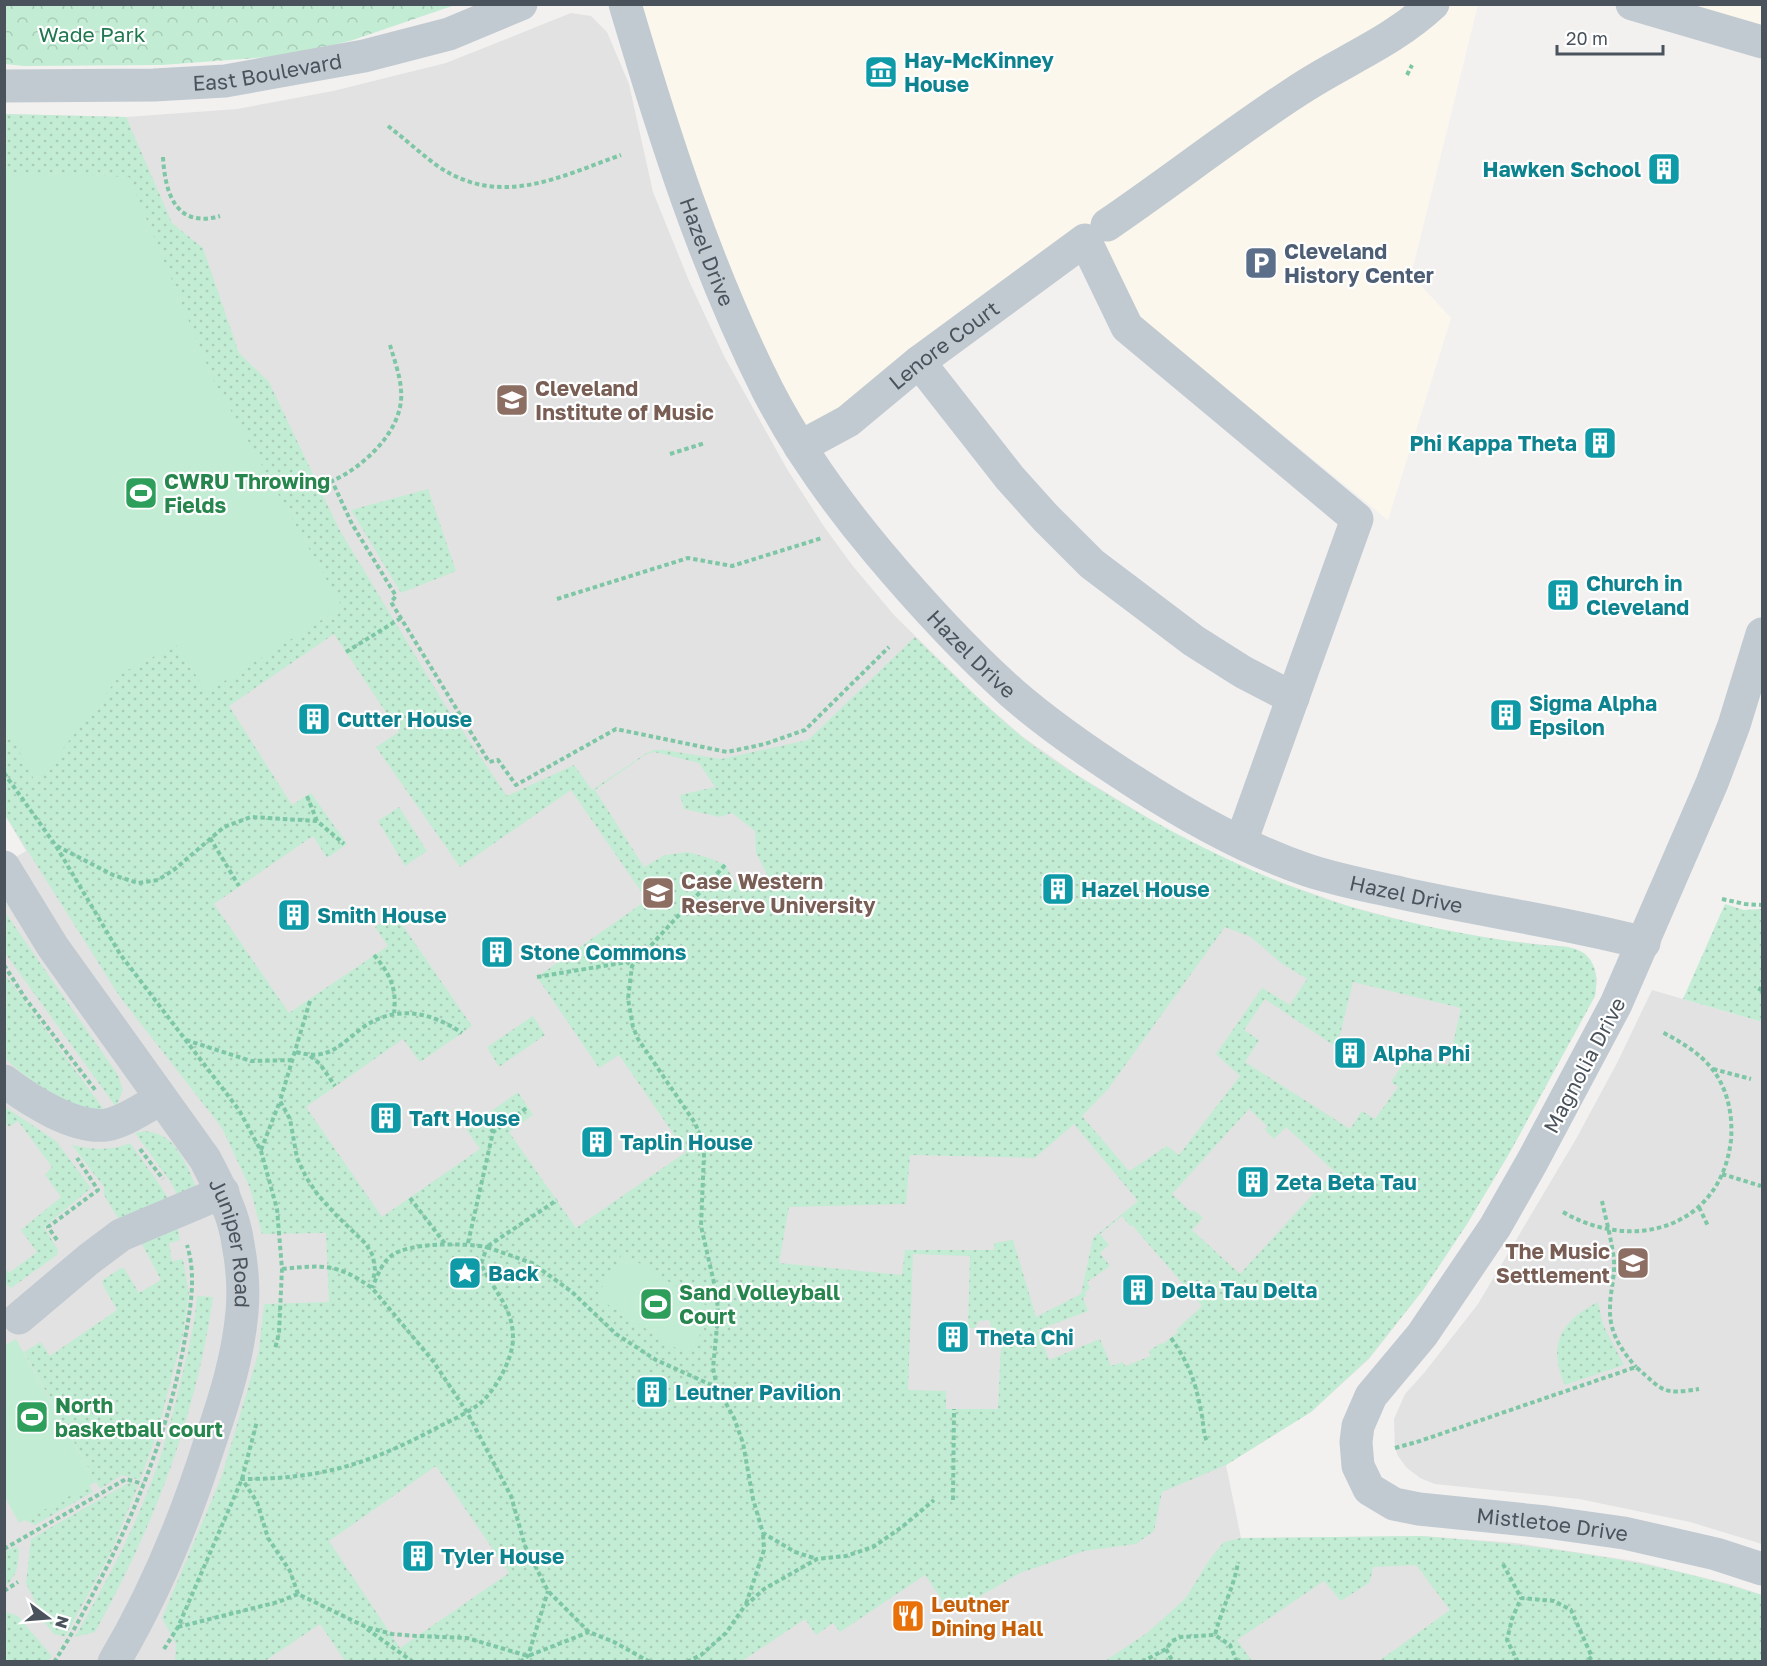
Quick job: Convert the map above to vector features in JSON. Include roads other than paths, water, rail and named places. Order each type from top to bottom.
[{"type":"street","name":"East Boulevard","points":[[4,86],[154,85],[225,81],[364,56],[449,34],[521,4]]},
{"type":"street","name":"Hazel Drive","points":[[625,4],[691,212],[741,333],[769,392],[800,447],[852,520],[934,618],[1014,694],[1050,724],[1113,768],[1189,816],[1241,842],[1306,869],[1344,881],[1441,902],[1574,926],[1644,943]]},
{"type":"street","points":[[1393,36],[1404,4]]},
{"type":"street","name":"Lenore Court","points":[[800,447],[848,421],[919,362],[1096,233],[1296,92],[1393,36],[1411,24],[1433,4]]},
{"type":"street","points":[[1632,4],[1762,42]]},
{"type":"street","points":[[1096,233],[1127,327],[1357,519],[1241,842]]},
{"type":"street","points":[[919,362],[1010,478],[1092,564],[1194,641],[1243,672],[1293,698]]},
{"type":"street","name":"Magnolia Drive","points":[[1358,1466],[1356,1442],[1358,1426],[1371,1396],[1422,1335],[1495,1227],[1626,984],[1712,783],[1734,725],[1762,634]]},
{"type":"street","name":"Juniper Road","points":[[7,877],[53,947],[205,1159],[223,1192],[238,1241],[243,1309],[228,1388],[200,1475],[165,1563],[144,1608],[114,1662]]},
{"type":"street","points":[[4,1081],[38,1104],[92,1125],[106,1125],[119,1121],[161,1099]]},
{"type":"street","points":[[19,1318],[121,1235],[223,1192]]},
{"type":"street","name":"Mistletoe Drive","points":[[1358,1466],[1369,1489],[1394,1504],[1419,1509],[1546,1522],[1624,1533],[1716,1554],[1762,1569]]},
{"type":"place","name":"Hay-McKinney House","points":[[881,72]]},
{"type":"place","name":"Hawken School","points":[[1664,169]]},
{"type":"place","name":"Cleveland History Center","points":[[1261,263]]},
{"type":"place","name":"Cleveland Institute of Music","points":[[512,400]]},
{"type":"place","name":"Phi Kappa Theta","points":[[1600,443]]},
{"type":"place","name":"CWRU Throwing Fields","points":[[141,493]]},
{"type":"place","name":"Church in Cleveland","points":[[1563,595]]},
{"type":"place","name":"Sigma Alpha Epsilon","points":[[1506,715]]},
{"type":"place","name":"Cutter House","points":[[314,719]]},
{"type":"place","name":"Hazel House","points":[[1058,889]]},
{"type":"place","name":"Case Western Reserve University","points":[[658,893]]},
{"type":"place","name":"Smith House","points":[[294,915]]},
{"type":"place","name":"Stone Commons","points":[[497,952]]},
{"type":"place","name":"Alpha Phi","points":[[1350,1053]]},
{"type":"place","name":"Taft House","points":[[386,1118]]},
{"type":"place","name":"Taplin House","points":[[597,1142]]},
{"type":"place","name":"Zeta Beta Tau","points":[[1253,1182]]},
{"type":"place","name":"The Music Settlement","points":[[1633,1263]]},
{"type":"place","name":"Back","points":[[465,1273]]},
{"type":"place","name":"Delta Tau Delta","points":[[1138,1290]]},
{"type":"place","name":"Sand Volleyball Court","points":[[656,1304]]},
{"type":"place","name":"Theta Chi","points":[[953,1337]]},
{"type":"place","name":"Leutner Pavilion","points":[[652,1392]]},
{"type":"place","name":"North basketball court","points":[[32,1417]]},
{"type":"place","name":"Tyler House","points":[[418,1556]]},
{"type":"place","name":"Leutner Dining Hall","points":[[908,1616]]},
{"type":"park label","name":"Wade Park","points":[[92,34]]}]
